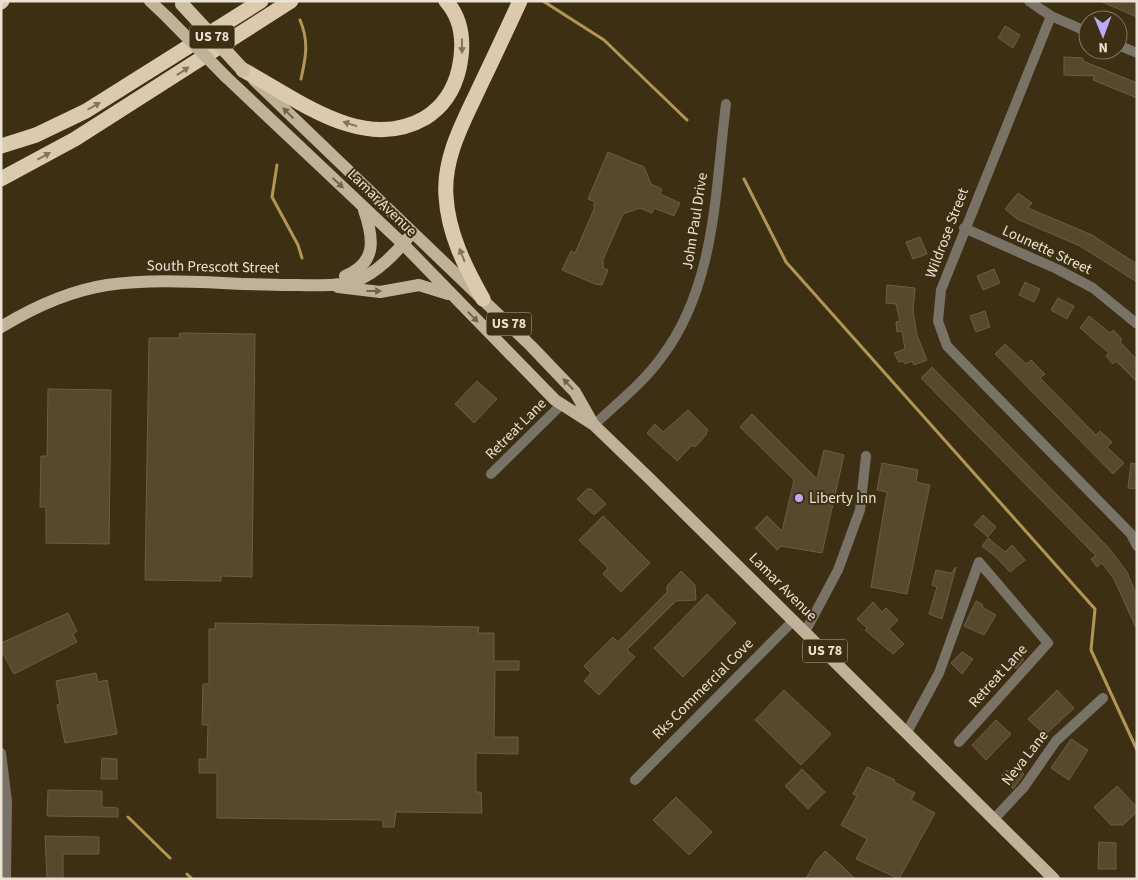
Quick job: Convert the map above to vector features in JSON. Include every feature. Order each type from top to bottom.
[{"type":"highway","points":[[1,146],[36,135],[86,111],[261,1]]},
{"type":"highway","points":[[1,179],[82,134],[291,1]]},
{"type":"highway","points":[[243,70],[337,120],[377,130],[405,126],[433,113],[445,102],[457,76],[462,48],[461,35],[446,1]]},
{"type":"highway","points":[[483,299],[470,276],[448,218],[446,178],[453,148],[460,131],[520,1]]},
{"type":"highway","name":"Lamar Avenue","points":[[182,4],[243,70]]},
{"type":"main road","name":"Lamar Avenue","points":[[150,1],[226,77],[403,244],[562,404],[594,425],[794,620],[1054,879]]},
{"type":"main road","name":"Lamar Avenue","points":[[243,70],[413,231],[575,392],[594,425]]},
{"type":"main road","points":[[325,284],[358,271],[366,261],[371,250],[372,240],[364,208]]},
{"type":"main road","name":"South Prescott Street","points":[[1,328],[48,302],[106,285],[139,282],[343,284],[366,276],[403,244],[413,231]]},
{"type":"main road","points":[[325,284],[380,292],[420,285],[453,296]]},
{"type":"street","points":[[1029,1],[1051,16],[1078,28]]},
{"type":"street","name":"Wildrose Street","points":[[1051,16],[940,290],[938,321],[947,346],[1134,531],[1137,546]]},
{"type":"street","name":"John Paul Drive","points":[[594,425],[660,360],[677,336],[696,296],[706,262],[726,104]]},
{"type":"street","name":"Lounette Street","points":[[964,228],[1057,269],[1093,288],[1137,324]]},
{"type":"street","name":"Retreat Lane","points":[[491,474],[562,404]]},
{"type":"street","points":[[805,632],[838,570],[860,510],[866,456]]},
{"type":"street","name":"Retreat Lane","points":[[906,732],[939,673],[979,562],[1048,643],[959,742]]},
{"type":"street","name":"Rks Commercial Cove","points":[[635,780],[794,620]]},
{"type":"street","name":"Neva Lane","points":[[994,818],[1028,782],[1056,741],[1103,698]]},
{"type":"street","points":[[1,753],[7,801],[6,879]]},
{"type":"building","points":[[1100,1],[1137,1],[1137,17],[1128,13],[1128,10],[1121,10]]},
{"type":"building","points":[[1005,26],[1020,35],[1013,48],[998,38]]},
{"type":"building","points":[[1064,57],[1078,58],[1078,60],[1083,60],[1137,83],[1137,98],[1093,80],[1095,76],[1064,75]]},
{"type":"building","points":[[608,152],[644,167],[651,184],[662,189],[660,194],[680,203],[674,216],[654,208],[652,213],[640,208],[623,214],[603,260],[603,268],[608,270],[602,285],[595,284],[562,270],[571,251],[575,253],[595,207],[593,206],[595,202],[588,199]]},
{"type":"building","points":[[1018,193],[1032,203],[1028,208],[1092,235],[1137,264],[1137,282],[1080,246],[1017,219],[1005,209]]},
{"type":"building","points":[[920,237],[927,254],[913,259],[906,242]]},
{"type":"building","points":[[994,269],[1000,283],[983,290],[977,276]]},
{"type":"building","points":[[1025,282],[1040,289],[1034,302],[1019,295]]},
{"type":"building","points":[[887,285],[915,288],[913,311],[917,335],[927,360],[914,365],[912,361],[905,364],[903,361],[899,362],[894,353],[905,349],[902,331],[897,332],[896,322],[900,321],[896,304],[886,303]]},
{"type":"building","points":[[1058,298],[1074,306],[1067,319],[1051,310]]},
{"type":"building","points":[[985,311],[990,327],[976,332],[970,316]]},
{"type":"building","points":[[1089,316],[1110,333],[1113,330],[1122,339],[1120,342],[1137,360],[1137,382],[1116,361],[1113,364],[1106,356],[1109,353],[1080,328]]},
{"type":"building","points":[[180,333],[255,334],[252,577],[221,576],[221,581],[145,580],[149,338],[179,338]]},
{"type":"building","points":[[1005,344],[1026,364],[1031,360],[1045,374],[1040,378],[1096,435],[1100,431],[1112,442],[1107,447],[1124,463],[1113,474],[995,354]]},
{"type":"building","points":[[932,367],[1108,547],[1127,572],[1137,596],[1137,630],[1114,579],[1102,563],[1097,567],[1091,559],[1096,556],[921,378]]},
{"type":"building","points":[[477,381],[497,399],[474,423],[455,404]]},
{"type":"building","points":[[48,389],[111,390],[109,544],[46,543],[46,507],[40,507],[41,456],[47,456]]},
{"type":"building","points":[[688,410],[708,430],[707,434],[695,447],[692,445],[677,461],[647,433],[655,424],[663,432]]},
{"type":"building","points":[[752,414],[817,479],[824,450],[844,455],[822,553],[781,546],[777,550],[755,528],[767,516],[782,531],[794,480],[740,427]]},
{"type":"building","points":[[882,463],[918,470],[916,482],[930,485],[907,594],[871,587],[887,492],[877,490]]},
{"type":"building","points":[[1131,463],[1137,464],[1137,489],[1128,488]]},
{"type":"building","points":[[587,489],[591,489],[606,504],[594,515],[577,499]]},
{"type":"building","points":[[983,515],[996,527],[988,537],[974,525]]},
{"type":"building","points":[[603,516],[650,563],[621,592],[603,574],[608,568],[579,540]]},
{"type":"building","points":[[988,538],[1005,552],[1012,545],[1025,560],[1010,572],[982,546]]},
{"type":"building","points":[[956,567],[942,619],[929,614],[937,587],[932,585],[936,570],[951,573]]},
{"type":"building","points":[[681,571],[695,585],[696,600],[676,601],[627,650],[635,657],[599,695],[584,681],[591,673],[584,666],[613,637],[618,642],[667,592],[667,586]]},
{"type":"building","points":[[707,594],[736,623],[683,677],[654,648]]},
{"type":"building","points":[[976,601],[996,615],[984,635],[964,626]]},
{"type":"building","points":[[873,602],[882,612],[886,608],[898,620],[889,629],[904,644],[893,654],[865,630],[867,628],[857,619]]},
{"type":"building","points":[[68,613],[77,631],[73,634],[77,642],[14,674],[1,650],[1,643]]},
{"type":"building","points":[[215,623],[479,627],[478,633],[494,633],[494,661],[519,661],[519,670],[495,670],[494,737],[518,737],[518,754],[476,753],[476,792],[481,792],[482,813],[396,812],[394,827],[383,827],[383,820],[217,818],[217,773],[199,773],[199,759],[207,759],[208,725],[202,725],[203,684],[209,684],[209,629],[215,629]]},
{"type":"building","points":[[962,652],[973,659],[962,674],[951,663]]},
{"type":"building","points":[[1016,652],[1024,659],[1016,669],[1007,661]]},
{"type":"building","points":[[96,673],[98,682],[107,680],[117,734],[65,743],[57,705],[60,704],[56,681]]},
{"type":"building","points":[[784,690],[831,734],[801,765],[755,720]]},
{"type":"building","points":[[1057,690],[1074,708],[1045,735],[1028,719]]},
{"type":"building","points":[[996,720],[1011,734],[986,760],[972,745]]},
{"type":"building","points":[[1071,739],[1088,750],[1069,780],[1051,768]]},
{"type":"building","points":[[102,758],[117,759],[117,779],[101,779]]},
{"type":"building","points":[[867,767],[895,780],[894,782],[915,793],[911,800],[935,813],[899,879],[856,859],[867,839],[841,825],[857,796],[853,794]]},
{"type":"building","points":[[1018,768],[1024,774],[1013,789],[1001,776],[1007,770],[1011,773]]},
{"type":"building","points":[[802,769],[825,792],[808,809],[785,786]]},
{"type":"building","points":[[1117,786],[1137,807],[1137,812],[1123,825],[1111,825],[1094,807]]},
{"type":"building","points":[[48,790],[102,791],[102,807],[118,808],[118,817],[47,816]]},
{"type":"building","points":[[676,797],[712,832],[689,855],[653,820]]},
{"type":"building","points":[[45,836],[99,837],[99,854],[63,854],[63,879],[47,879]]},
{"type":"building","points":[[1099,842],[1116,843],[1116,869],[1098,869]]},
{"type":"building","points":[[825,851],[855,879],[806,879],[816,861]]},
{"type":"waterway","points":[[543,1],[604,40],[687,120]]},
{"type":"waterway","points":[[300,20],[306,42],[301,79]]},
{"type":"waterway","points":[[277,165],[272,197],[298,245],[302,258]]},
{"type":"waterway","points":[[744,179],[786,262],[1095,609],[1091,650],[1137,750]]},
{"type":"waterway","points":[[128,817],[170,858]]},
{"type":"waterway","points":[[187,874],[192,879]]},
{"type":"place","name":"Liberty Inn","points":[[799,498]]}]
